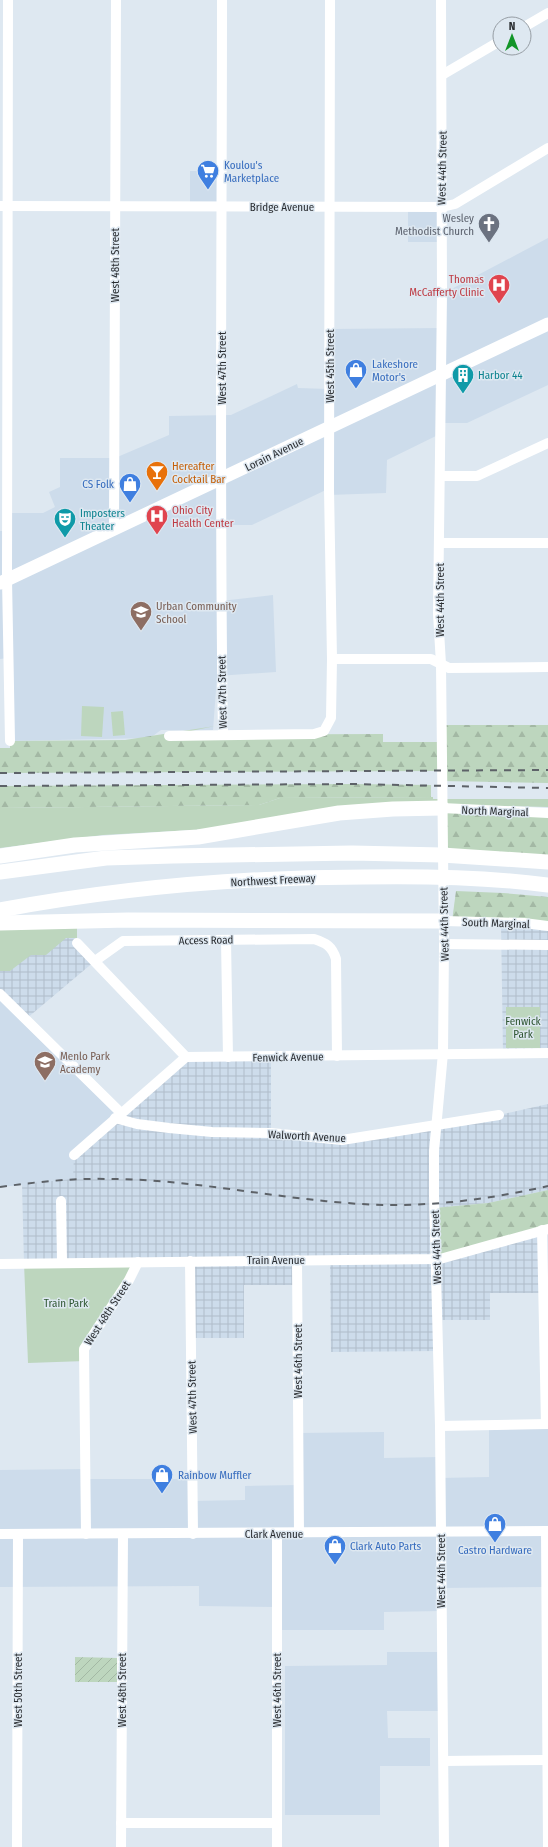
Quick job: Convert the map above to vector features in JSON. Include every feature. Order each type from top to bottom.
[{"type":"highway","points":[[0,856],[75,845],[204,836],[339,813],[393,809],[442,802]]},
{"type":"highway","points":[[0,872],[106,858],[173,856],[352,853],[420,854],[548,862]]},
{"type":"highway","name":"Northwest Freeway","points":[[0,910],[124,892],[275,879],[407,876],[503,880],[548,885]]},
{"type":"highway","points":[[0,923],[128,920],[444,921]]},
{"type":"main road","name":"Lorain Avenue","points":[[4,581],[548,324]]},
{"type":"street","points":[[8,0],[4,206],[4,581],[10,741]]},
{"type":"street","name":"West 48th Street","points":[[114,529],[116,0]]},
{"type":"street","name":"West 47th Street","points":[[222,0],[222,479],[220,568],[223,735]]},
{"type":"street","name":"West 45th Street","points":[[223,735],[314,734],[324,731],[331,718],[332,659],[329,489],[330,0]]},
{"type":"street","name":"West 44th Street","points":[[441,0],[442,373],[438,614],[441,664],[444,944],[443,1053],[434,1150],[440,1426],[444,1847]]},
{"type":"street","points":[[532,22],[548,13]]},
{"type":"street","points":[[442,75],[492,46]]},
{"type":"street","name":"Bridge Avenue","points":[[4,206],[222,208],[442,207],[455,204],[548,148]]},
{"type":"street","points":[[440,476],[478,476],[548,443]]},
{"type":"street","points":[[440,543],[548,543]]},
{"type":"street","points":[[332,659],[431,659],[449,668],[548,667]]},
{"type":"street","points":[[169,736],[223,735]]},
{"type":"street","name":"North Marginal","points":[[442,802],[548,813]]},
{"type":"street","name":"South Marginal","points":[[444,921],[524,923],[548,926]]},
{"type":"street","name":"Access Road","points":[[95,961],[123,941],[314,939],[322,942],[331,948],[336,959],[337,1056]]},
{"type":"street","points":[[226,940],[228,1057]]},
{"type":"street","points":[[74,1155],[186,1057],[77,943]]},
{"type":"street","points":[[444,944],[548,945]]},
{"type":"street","name":"Walworth Avenue","points":[[0,994],[118,1115],[137,1124],[212,1132],[271,1133],[342,1140],[499,1115]]},
{"type":"street","name":"Fenwick Avenue","points":[[186,1057],[548,1053]]},
{"type":"street","points":[[61,1201],[62,1262]]},
{"type":"street","points":[[440,1426],[547,1424],[545,1230]]},
{"type":"street","name":"Train Avenue","points":[[0,1264],[62,1262],[440,1259],[545,1230]]},
{"type":"street","name":"West 46th Street","points":[[297,1260],[299,1534]]},
{"type":"street","name":"West 47th Street","points":[[190,1261],[193,1534]]},
{"type":"street","name":"West 48th Street","points":[[86,1534],[84,1349],[129,1280],[138,1262]]},
{"type":"street","points":[[547,1531],[546,1760],[548,1847]]},
{"type":"street","name":"Clark Avenue","points":[[0,1534],[299,1534],[547,1531]]},
{"type":"street","name":"West 50th Street","points":[[17,1847],[18,1534]]},
{"type":"street","name":"West 48th Street","points":[[121,1847],[123,1534]]},
{"type":"street","name":"West 46th Street","points":[[277,1534],[277,1847]]},
{"type":"street","points":[[444,1761],[546,1760]]},
{"type":"street","points":[[121,1824],[277,1824]]},
{"type":"shaded area","points":[[190,171],[222,171],[222,208],[190,207]]},
{"type":"shaded area","points":[[408,207],[442,207],[442,242],[408,242]]},
{"type":"shaded area","points":[[548,238],[548,385],[467,423],[441,423],[440,434],[387,460],[386,493],[329,495],[328,489],[252,525],[221,525],[221,601],[273,595],[276,672],[217,676],[213,730],[161,730],[150,738],[10,741],[8,658],[0,659],[0,531],[7,531],[7,513],[43,513],[55,507],[49,492],[60,487],[60,458],[115,458],[169,435],[169,416],[231,415],[297,384],[298,388],[329,389],[330,329],[442,328],[442,294]]},
{"type":"shaded area","points":[[77,921],[77,943],[95,961],[26,1019],[0,994],[0,960]]},
{"type":"shaded area","points":[[501,922],[548,926],[548,1053],[503,1053]]},
{"type":"shaded area","name":"Menlo Park Academy","points":[[0,994],[121,1113],[73,1180],[0,1187]]},
{"type":"shaded area","points":[[186,1057],[271,1057],[271,1133],[342,1139],[499,1115],[548,1104],[548,1190],[488,1203],[435,1208],[542,1230],[544,1293],[490,1293],[490,1320],[438,1320],[438,1351],[331,1352],[330,1260],[297,1260],[297,1285],[244,1285],[244,1338],[193,1338],[191,1261],[24,1263],[22,1184],[73,1179],[74,1155]]},
{"type":"shaded area","points":[[548,1424],[548,1587],[441,1588],[441,1611],[384,1612],[384,1630],[277,1630],[276,1607],[199,1606],[199,1586],[0,1587],[0,1470],[86,1469],[86,1479],[192,1479],[193,1501],[245,1500],[245,1486],[299,1485],[298,1433],[384,1432],[384,1458],[440,1457],[440,1478],[489,1477],[489,1425]]},
{"type":"shaded area","points":[[387,1652],[437,1652],[438,1711],[387,1711],[388,1738],[430,1738],[430,1766],[380,1766],[380,1815],[285,1815],[285,1666],[387,1665]]},
{"type":"green space","points":[[82,706],[104,707],[102,737],[81,736]]},
{"type":"green space","points":[[123,711],[125,735],[113,736],[111,712]]},
{"type":"green space","points":[[441,725],[548,725],[548,783],[441,781],[441,771],[0,773],[0,748],[10,748],[10,741],[125,740],[215,726],[172,735],[383,734],[383,742],[441,742]]},
{"type":"green space","points":[[431,785],[431,797],[280,798],[259,805],[0,808],[0,786]]},
{"type":"green space","points":[[433,797],[433,799],[548,799],[548,807],[503,806],[193,830],[103,835],[0,848],[0,808],[259,805],[280,798]]},
{"type":"green space","points":[[442,808],[548,813],[548,862],[442,855]]},
{"type":"green space","points":[[456,891],[548,897],[548,926],[452,921]]},
{"type":"green space","points":[[77,921],[77,938],[66,938],[46,955],[31,955],[10,971],[0,971],[0,923]]},
{"type":"green space","name":"Fenwick Park","points":[[506,1007],[540,1007],[540,1048],[506,1048]]},
{"type":"green space","points":[[548,1190],[548,1229],[440,1259],[434,1208],[488,1203]]},
{"type":"green space","name":"Train Park","points":[[138,1262],[84,1349],[85,1361],[28,1363],[24,1263]]},
{"type":"green space","points":[[75,1657],[117,1658],[117,1682],[75,1682]]},
{"type":"railway","points":[[0,773],[548,770]]},
{"type":"railway","points":[[0,786],[351,784],[548,788]]},
{"type":"railway","points":[[0,1187],[68,1180],[139,1180],[198,1185],[347,1203],[398,1205],[473,1200],[548,1186]]},
{"type":"place","name":"Koulou's Marketplace","points":[[208,190]]},
{"type":"place","name":"Wesley Methodist Church","points":[[489,244]]},
{"type":"place","name":"Thomas McCafferty Clinic","points":[[499,304]]},
{"type":"place","name":"Lakeshore Motor's","points":[[356,390]]},
{"type":"place","name":"Harbor 44","points":[[463,394]]},
{"type":"place","name":"Hereafter Cocktail Bar","points":[[157,492]]},
{"type":"place","name":"CS Folk","points":[[130,504]]},
{"type":"place","name":"Ohio City Health Center","points":[[157,536]]},
{"type":"place","name":"Imposters Theater","points":[[65,538]]},
{"type":"place","name":"Urban Community School","points":[[141,632]]},
{"type":"place","name":"Menlo Park Academy","points":[[45,1082]]},
{"type":"place","name":"Rainbow Muffler","points":[[162,1494]]},
{"type":"place","name":"Castro Hardware","points":[[495,1544]]},
{"type":"place","name":"Clark Auto Parts","points":[[335,1566]]}]
